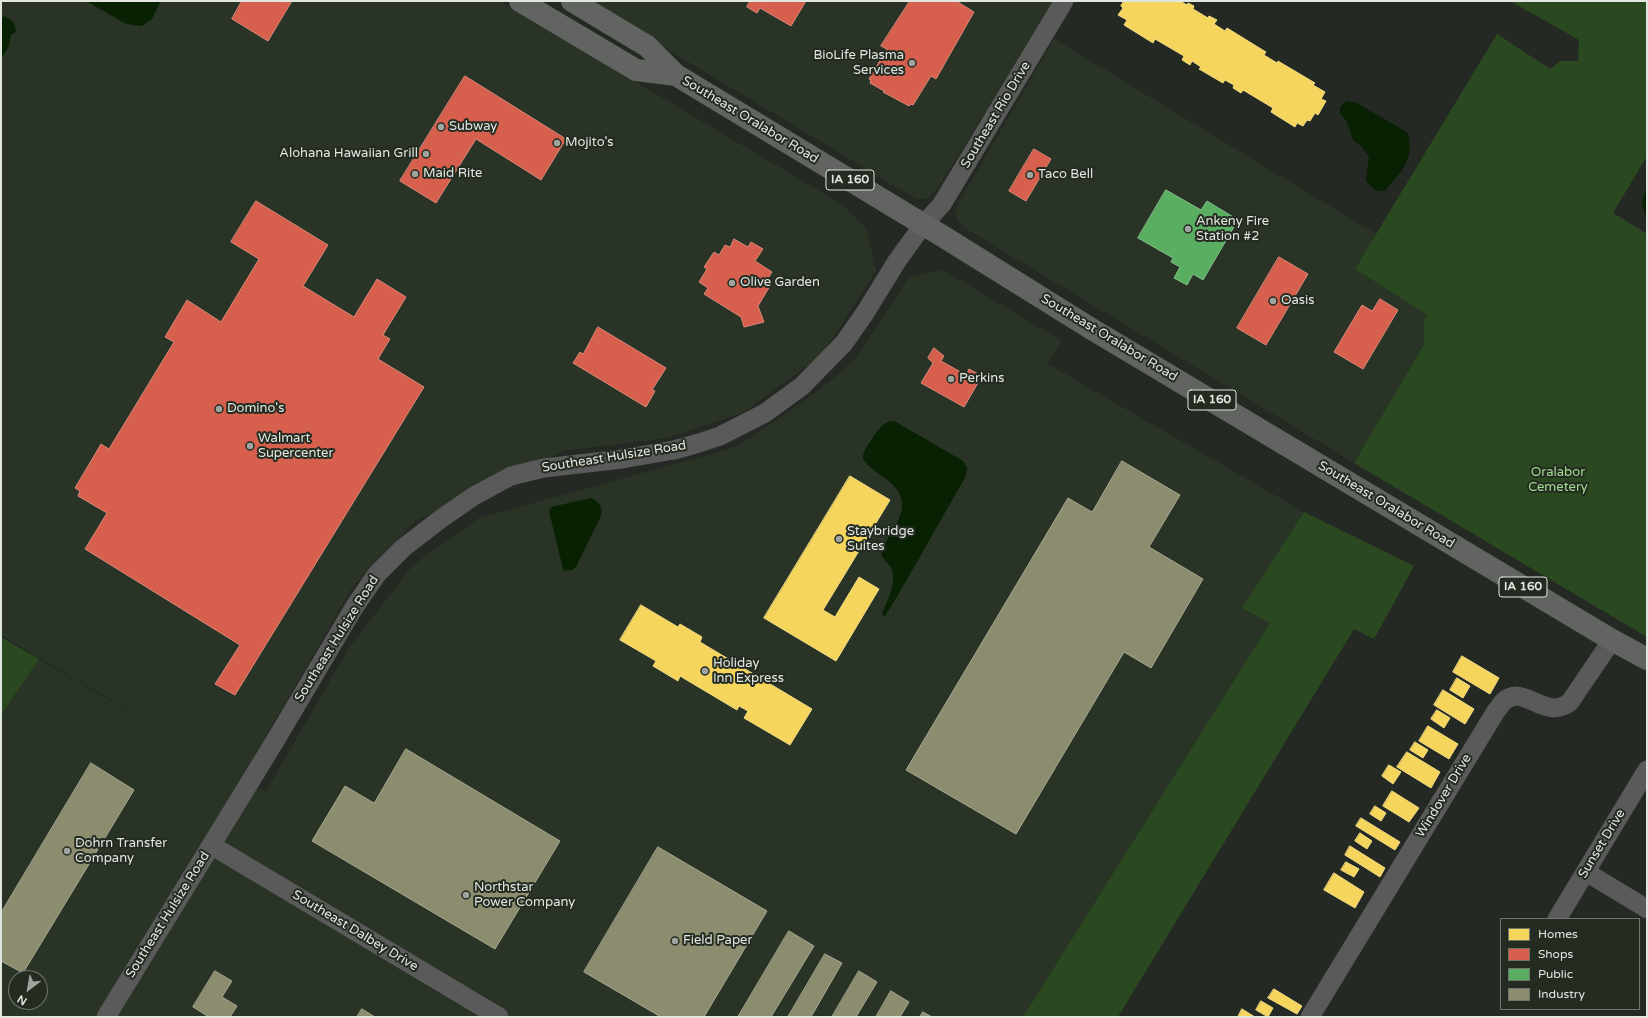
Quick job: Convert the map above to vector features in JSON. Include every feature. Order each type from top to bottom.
[{"type":"main road","name":"Southeast Oralabor Road","points":[[520,1],[636,70],[676,75]]},
{"type":"main road","name":"Southeast Oralabor Road","points":[[572,1],[647,46],[676,75],[1090,328],[1612,640],[1647,659]]},
{"type":"street","name":"Southeast Rio Drive","points":[[923,225],[942,204],[1064,1]]},
{"type":"street","name":"Southeast Hulsize Road","points":[[106,1017],[356,606],[377,574],[403,548],[468,501],[511,476],[544,468],[622,459],[674,450],[720,436],[765,413],[802,386],[844,343],[865,313],[897,261],[923,225]]},
{"type":"street","name":"Windover Drive","points":[[1310,1017],[1496,711],[1505,700],[1514,696],[1526,698],[1552,709],[1565,706],[1570,702],[1612,640]]},
{"type":"street","name":"Sunset Drive","points":[[1558,918],[1647,770]]},
{"type":"street","name":"Southeast Dalbey Drive","points":[[211,845],[500,1017]]},
{"type":"street","points":[[1586,872],[1647,909]]},
{"type":"shaded area","points":[[1,1],[499,1],[843,205],[867,229],[876,271],[821,356],[742,413],[667,438],[563,451],[415,521],[352,588],[242,777],[266,791],[349,648],[413,565],[479,518],[737,447],[814,394],[853,362],[909,277],[943,270],[1062,341],[1048,364],[1304,512],[1243,608],[1270,623],[1023,1017],[1,1017],[1,715],[39,659],[236,774],[1,635]]},
{"type":"shaded area","points":[[86,1],[161,1],[152,19],[142,26],[126,24]]},
{"type":"shaded area","points":[[587,1],[1056,1],[937,189],[927,199],[918,199]]},
{"type":"shaded area","points":[[4,16],[13,22],[16,32],[11,35],[9,46],[1,59],[1,19]]},
{"type":"shaded area","points":[[1054,39],[1376,234],[1355,269],[1427,315],[1424,343],[1354,463],[959,223],[955,214],[958,204]]},
{"type":"shaded area","points":[[1346,101],[1357,103],[1408,133],[1408,159],[1401,171],[1385,191],[1376,191],[1366,181],[1369,157],[1361,146],[1353,140],[1347,122],[1340,113],[1340,107]]},
{"type":"shaded area","points":[[890,421],[896,422],[963,461],[967,467],[966,476],[886,615],[883,616],[882,613],[892,586],[893,574],[892,569],[881,554],[900,517],[902,503],[896,488],[870,467],[865,462],[863,457],[866,448],[881,426]]},
{"type":"shaded area","points":[[591,498],[597,501],[600,505],[602,510],[601,516],[576,567],[572,570],[565,571],[563,569],[549,511],[551,507]]},
{"type":"green space","name":"Oralabor Cemetery","points":[[1510,1],[1647,1],[1647,156],[1613,213],[1647,234],[1647,637],[1354,463],[1424,344],[1424,321],[1427,315],[1355,269],[1497,34],[1550,69],[1560,61],[1578,61],[1579,40]]},
{"type":"green space","points":[[1304,512],[1414,566],[1374,639],[1354,629],[1118,1017],[1023,1017],[1270,623],[1242,608]]},
{"type":"green space","points":[[1,637],[39,659],[1,715]]},
{"type":"building: Homes","points":[[1124,1],[1180,1],[1187,5],[1188,3],[1194,6],[1193,9],[1208,18],[1209,16],[1217,20],[1214,24],[1225,31],[1227,28],[1266,52],[1264,55],[1277,63],[1278,61],[1315,83],[1313,85],[1325,92],[1321,99],[1326,101],[1318,115],[1315,113],[1310,121],[1307,120],[1303,126],[1297,123],[1295,127],[1271,112],[1273,108],[1243,90],[1241,93],[1233,88],[1234,85],[1225,80],[1223,83],[1199,69],[1201,67],[1192,61],[1190,65],[1182,60],[1184,56],[1155,39],[1153,43],[1124,25],[1127,20],[1118,15],[1123,8],[1121,6]]},
{"type":"building: Homes","name":"Staybridge Suites","points":[[850,476],[890,500],[823,610],[835,617],[859,577],[879,589],[836,661],[764,618]]},
{"type":"building: Homes","name":"Holiday Inn Express","points":[[641,605],[678,627],[680,624],[702,637],[700,642],[812,709],[790,745],[744,718],[748,711],[739,706],[737,710],[680,676],[678,681],[653,666],[656,661],[620,640]]},
{"type":"building: Homes","points":[[1462,656],[1499,678],[1490,694],[1453,672]]},
{"type":"building: Homes","points":[[1457,678],[1470,686],[1463,698],[1450,690]]},
{"type":"building: Homes","points":[[1443,690],[1474,709],[1465,724],[1434,705]]},
{"type":"building: Homes","points":[[1437,710],[1450,718],[1444,728],[1431,719]]},
{"type":"building: Homes","points":[[1428,726],[1458,744],[1449,759],[1419,741]]},
{"type":"building: Homes","points":[[1415,742],[1428,750],[1423,758],[1410,750]]},
{"type":"building: Homes","points":[[1407,752],[1440,772],[1431,788],[1397,767]]},
{"type":"building: Homes","points":[[1389,765],[1401,772],[1393,784],[1382,776]]},
{"type":"building: Homes","points":[[1392,791],[1419,808],[1409,822],[1383,806]]},
{"type":"building: Homes","points":[[1375,806],[1386,813],[1381,821],[1370,814]]},
{"type":"building: Homes","points":[[1361,818],[1400,842],[1395,850],[1356,826]]},
{"type":"building: Homes","points":[[1360,833],[1372,841],[1367,849],[1355,841]]},
{"type":"building: Homes","points":[[1350,846],[1385,868],[1380,877],[1345,855]]},
{"type":"building: Homes","points":[[1346,862],[1359,869],[1354,877],[1341,870]]},
{"type":"building: Homes","points":[[1334,873],[1364,892],[1355,908],[1324,890]]},
{"type":"building: Homes","points":[[1274,989],[1302,1006],[1297,1014],[1268,998]]},
{"type":"building: Homes","points":[[1261,1001],[1273,1008],[1268,1017],[1256,1010]]},
{"type":"building: Homes","points":[[1242,1009],[1255,1017],[1238,1017]]},
{"type":"building: Shops","points":[[242,1],[292,1],[268,41],[232,19]]},
{"type":"building: Shops","points":[[750,1],[806,1],[791,26],[760,8],[757,13],[747,7]]},
{"type":"building: Shops","name":"BioLife Plasma Services","points":[[910,1],[956,1],[974,12],[936,79],[931,76],[913,105],[911,104],[909,106],[883,92],[884,91],[870,83],[871,80],[869,79],[887,49],[881,46]]},
{"type":"building: Shops","points":[[465,76],[566,139],[541,180],[476,139],[436,203],[400,181]]},
{"type":"building: Shops","name":"Taco Bell","points":[[1034,149],[1051,159],[1026,201],[1009,191]]},
{"type":"building: Shops","name":"Walmart Supercenter","points":[[256,201],[328,245],[303,286],[354,317],[377,279],[406,297],[383,335],[390,339],[378,359],[424,387],[235,695],[215,684],[240,645],[85,549],[107,513],[78,496],[80,491],[75,488],[101,444],[109,449],[174,342],[165,337],[187,300],[221,322],[259,259],[231,242]]},
{"type":"building: Shops","name":"Olive Garden","points":[[734,239],[748,247],[751,242],[763,249],[755,261],[772,272],[765,283],[770,286],[758,306],[764,322],[744,327],[741,317],[704,294],[708,288],[699,282],[707,269],[704,267],[714,252],[719,255],[725,245],[730,247]]},
{"type":"building: Shops","name":"Oasis","points":[[1279,257],[1308,274],[1266,345],[1237,328]]},
{"type":"building: Shops","points":[[1380,299],[1398,310],[1363,369],[1334,352],[1362,305],[1372,311]]},
{"type":"building: Shops","points":[[598,327],[666,368],[652,390],[655,391],[646,407],[573,363],[580,352],[583,354]]},
{"type":"building: Shops","name":"Perkins","points":[[934,348],[944,356],[941,361],[966,375],[969,369],[982,376],[964,407],[921,383],[933,363],[928,358]]},
{"type":"building: Public","name":"Ankeny Fire Station #2","points":[[1166,190],[1201,210],[1207,201],[1238,220],[1203,280],[1193,274],[1187,285],[1174,278],[1180,267],[1171,262],[1173,258],[1138,238]]},
{"type":"building: Industry","points":[[1122,461],[1180,495],[1149,547],[1203,579],[1151,668],[1124,652],[1016,834],[906,770],[1068,498],[1092,512]]},
{"type":"building: Industry","name":"Northstar Power Company","points":[[406,749],[560,841],[495,949],[312,841],[345,786],[374,803]]},
{"type":"building: Industry","name":"Dohrn Transfer Company","points":[[91,763],[134,790],[25,970],[18,970],[1,961],[1,913]]},
{"type":"building: Industry","name":"Field Paper","points":[[658,847],[767,911],[704,1017],[661,1017],[584,972]]},
{"type":"building: Industry","points":[[789,931],[814,946],[771,1017],[738,1017]]},
{"type":"building: Industry","points":[[825,954],[842,963],[811,1017],[788,1017]]},
{"type":"building: Industry","points":[[215,971],[232,981],[222,997],[237,1006],[230,1017],[209,1017],[193,1007]]},
{"type":"building: Industry","points":[[859,971],[877,982],[856,1017],[832,1017]]},
{"type":"building: Industry","points":[[891,991],[909,1002],[900,1017],[876,1017]]},
{"type":"building: Industry","points":[[362,1009],[375,1017],[357,1017]]},
{"type":"building: Industry","points":[[923,1012],[932,1017],[920,1017]]},
{"type":"waterway","points":[[1647,192],[1644,204],[1647,213]]},
{"type":"place","name":"BioLife Plasma Services","points":[[912,63]]},
{"type":"place","name":"Subway","points":[[441,127]]},
{"type":"place","name":"Mojito's","points":[[557,143]]},
{"type":"place","name":"Alohana Hawaiian Grill","points":[[426,154]]},
{"type":"place","name":"Maid Rite","points":[[415,174]]},
{"type":"place","name":"Taco Bell","points":[[1030,175]]},
{"type":"place","name":"Ankeny Fire Station #2","points":[[1188,229]]},
{"type":"place","name":"Olive Garden","points":[[732,283]]},
{"type":"place","name":"Oasis","points":[[1273,301]]},
{"type":"place","name":"Perkins","points":[[951,379]]},
{"type":"place","name":"Domino's","points":[[219,409]]},
{"type":"place","name":"Walmart Supercenter","points":[[250,446]]},
{"type":"place","name":"Staybridge Suites","points":[[839,539]]},
{"type":"place","name":"Holiday Inn Express","points":[[705,671]]},
{"type":"place","name":"Dohrn Transfer Company","points":[[67,851]]},
{"type":"place","name":"Northstar Power Company","points":[[466,895]]},
{"type":"place","name":"Field Paper","points":[[675,941]]}]
